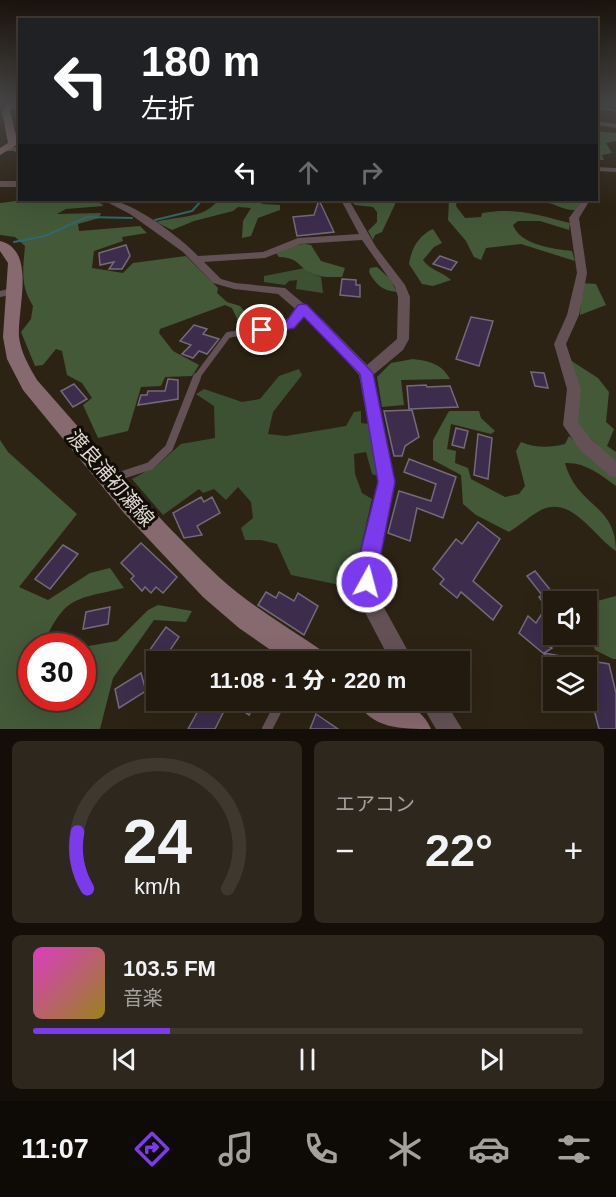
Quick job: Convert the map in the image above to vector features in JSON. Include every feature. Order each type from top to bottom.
[{"type":"main road","name":"渡良浦初瀬線","points":[[0,245],[9,250],[15,263],[7,292],[10,327],[15,359],[30,386],[111,479],[212,588],[295,651]]},
{"type":"main road","points":[[389,711],[416,729]]},
{"type":"street","points":[[598,169],[616,170]]},
{"type":"street","points":[[0,184],[18,184]]},
{"type":"street","points":[[109,201],[133,212],[197,259],[217,281],[224,285],[282,291],[303,308],[366,373],[387,482],[369,558],[367,597],[397,651]]},
{"type":"street","points":[[346,201],[365,237],[401,287],[406,309],[405,331],[398,347],[366,373]]},
{"type":"street","points":[[586,201],[574,218],[582,273],[573,315],[560,344],[574,389],[570,417],[576,435],[616,471]]},
{"type":"street","points":[[197,259],[265,255],[298,241],[365,237]]},
{"type":"street","points":[[438,711],[450,729]]},
{"type":"lane","points":[[111,479],[150,466],[169,448],[196,379],[228,335],[281,329],[295,322],[303,308]]},
{"type":"lane","points":[[267,729],[276,711]]},
{"type":"green space","points":[[598,138],[616,138],[616,141],[606,143],[612,153],[602,155],[604,160],[598,160]]},
{"type":"green space","points":[[18,201],[93,201],[102,204],[103,206],[66,209],[57,214],[101,213],[99,218],[78,224],[79,231],[140,226],[147,233],[122,237],[123,241],[94,251],[92,268],[123,273],[133,263],[186,256],[218,288],[217,293],[227,302],[240,306],[251,320],[266,322],[264,326],[246,327],[238,321],[232,308],[225,305],[160,329],[159,333],[173,351],[199,365],[192,376],[165,377],[161,386],[141,387],[128,431],[98,438],[83,405],[92,398],[82,383],[67,375],[62,351],[56,349],[43,365],[35,366],[21,332],[31,319],[33,306],[24,284],[25,246],[15,237],[0,235],[0,203]]},
{"type":"green space","points":[[217,201],[256,201],[263,204],[280,205],[280,210],[258,218],[251,236],[242,238],[243,221],[251,208],[238,207],[233,211],[194,221],[172,230],[156,222],[197,214],[212,207]]},
{"type":"green space","points":[[351,201],[397,201],[382,232],[375,235],[373,240],[368,231],[377,222],[377,212],[373,207],[355,205]]},
{"type":"green space","points":[[449,201],[457,201],[456,206],[465,218],[481,217],[482,213],[505,211],[526,213],[570,223],[569,230],[540,221],[518,221],[513,225],[523,237],[538,245],[572,251],[575,261],[521,244],[486,248],[481,260],[474,257],[466,241],[448,220]]},
{"type":"green space","points":[[526,201],[581,201],[575,210]]},
{"type":"green space","points":[[433,229],[442,243],[434,247],[423,260],[428,266],[451,280],[433,286],[422,284],[409,264],[416,243]]},
{"type":"green space","points":[[291,245],[311,245],[321,261],[345,268],[342,277],[316,275],[308,272],[296,261],[279,257],[276,253]]},
{"type":"green space","points":[[377,267],[390,279],[397,292],[380,286],[374,280],[369,272],[370,268]]},
{"type":"green space","points":[[305,268],[310,273],[321,277],[323,293],[296,289],[297,280],[289,281],[285,285],[264,282],[264,276]]},
{"type":"green space","points":[[582,283],[596,284],[606,305],[580,315]]},
{"type":"green space","points":[[413,359],[434,364],[450,379],[401,380],[404,405],[382,407],[377,377],[391,363]]},
{"type":"green space","points":[[570,360],[598,378],[609,392],[606,422],[614,429],[607,446],[616,452],[616,465],[574,421]]},
{"type":"green space","points":[[299,369],[302,375],[273,412],[268,434],[286,436],[346,426],[354,412],[361,411],[361,423],[369,424],[377,476],[372,474],[366,452],[354,454],[355,474],[362,493],[372,499],[360,551],[351,567],[350,587],[291,575],[277,544],[261,540],[245,540],[241,528],[253,518],[251,502],[238,487],[226,500],[214,489],[203,493],[199,489],[163,515],[132,479],[156,466],[181,444],[215,438],[214,406],[196,394],[204,389],[242,402],[260,399],[279,376]]},
{"type":"green space","points":[[449,411],[479,411],[481,418],[495,431],[491,434],[451,424],[447,449],[456,451],[455,463],[468,468],[471,479],[505,497],[519,494],[525,486],[516,451],[521,442],[543,447],[553,446],[565,444],[569,436],[616,478],[616,486],[586,467],[565,463],[578,489],[610,524],[616,551],[582,520],[563,508],[552,507],[541,510],[509,532],[476,515],[463,504],[461,475],[433,460],[433,440]]},
{"type":"green space","points":[[0,440],[8,452],[77,514],[19,587],[48,600],[90,573],[110,568],[124,588],[82,598],[72,603],[65,609],[48,633],[18,633],[18,711],[96,711],[96,645],[117,641],[148,610],[158,605],[192,611],[186,622],[154,620],[113,678],[100,729],[0,729]]},
{"type":"green space","points":[[616,596],[616,659],[595,650],[593,645],[597,645],[597,601]]},
{"type":"building","points":[[319,201],[334,232],[297,236],[293,217],[314,215]]},
{"type":"building","points":[[126,245],[130,256],[122,269],[109,269],[114,262],[100,265],[99,253]]},
{"type":"building","points":[[440,256],[457,262],[451,270],[433,264]]},
{"type":"building","points":[[342,279],[356,280],[356,285],[360,285],[360,297],[340,295]]},
{"type":"building","points":[[471,317],[493,321],[479,366],[456,359]]},
{"type":"building","points":[[194,325],[207,329],[203,334],[219,339],[207,354],[199,351],[193,358],[182,354],[191,345],[180,341]]},
{"type":"building","points":[[531,372],[544,373],[548,388],[535,386]]},
{"type":"building","points":[[168,379],[178,380],[178,399],[138,405],[141,395],[147,395],[148,391],[165,391]]},
{"type":"building","points":[[74,384],[87,399],[73,407],[61,391]]},
{"type":"building","points":[[426,385],[427,387],[450,386],[458,407],[409,409],[407,386]]},
{"type":"building","points":[[412,410],[419,437],[405,446],[402,456],[394,456],[384,411]]},
{"type":"building","points":[[456,428],[468,431],[464,448],[452,445]]},
{"type":"building","points":[[478,434],[492,438],[488,479],[474,475]]},
{"type":"building","points":[[409,459],[456,477],[443,518],[417,508],[410,541],[388,533],[399,491],[431,501],[436,484],[404,472]]},
{"type":"building","points":[[201,497],[204,502],[212,497],[220,513],[197,526],[202,535],[184,538],[173,513]]},
{"type":"building","points":[[478,522],[500,539],[473,581],[502,606],[493,620],[461,592],[457,598],[440,584],[444,579],[433,569],[456,539],[462,544]]},
{"type":"building","points":[[141,543],[177,577],[163,593],[156,587],[151,593],[145,587],[142,591],[131,579],[134,576],[121,563]]},
{"type":"building","points":[[63,545],[78,554],[50,589],[35,579]]},
{"type":"building","points":[[535,571],[551,591],[543,591],[543,603],[539,597],[542,595],[527,576]]},
{"type":"building","points":[[266,592],[276,598],[279,592],[294,601],[298,593],[318,606],[304,635],[258,605]]},
{"type":"building","points":[[110,607],[108,624],[83,629],[86,612]]},
{"type":"building","points":[[543,612],[543,645],[552,648],[544,653],[567,657],[548,657],[519,633],[528,616],[536,623]]},
{"type":"building","points":[[166,627],[179,637],[169,651],[149,651]]},
{"type":"building","points":[[597,662],[609,664],[616,693],[616,729],[599,729],[594,711],[597,711]]},
{"type":"building","points":[[141,673],[146,691],[119,708],[115,689]]},
{"type":"building","points":[[198,711],[224,711],[215,729],[188,729]]},
{"type":"building","points":[[316,714],[338,729],[310,729]]},
{"type":"waterway","points":[[155,220],[192,211],[201,201]]},
{"type":"waterway","points":[[14,242],[45,236],[87,217],[132,218]]},
{"type":"route","points":[[262,330],[281,329],[295,322],[303,308],[366,373],[387,482],[383,507],[369,558],[367,582]]}]
